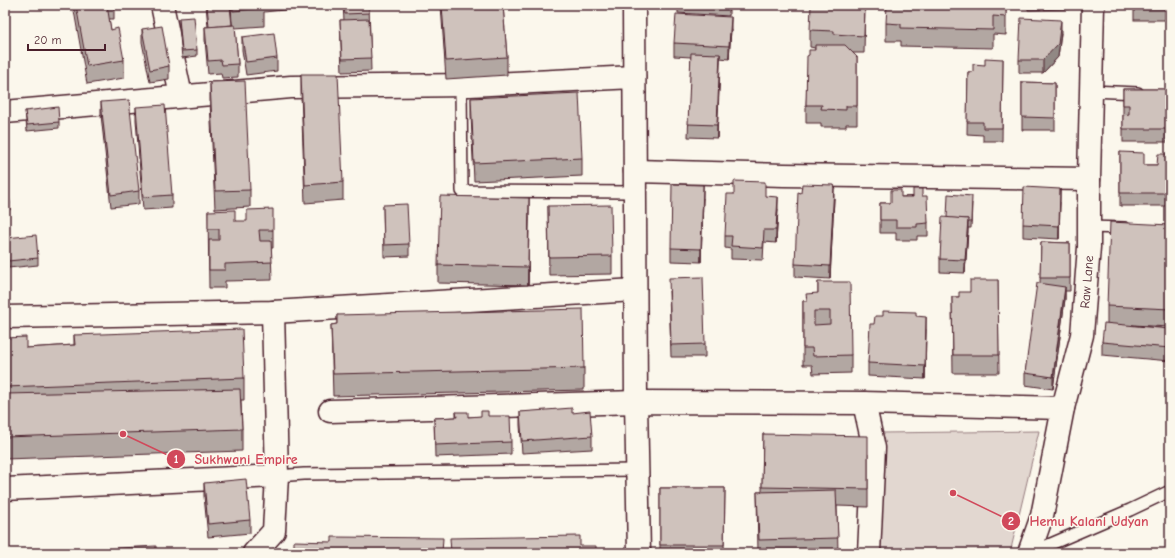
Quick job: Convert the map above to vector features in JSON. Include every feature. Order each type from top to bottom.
[{"type":"street","points":[[162,5],[181,96]]},
{"type":"street","points":[[634,5],[636,402],[639,553]]},
{"type":"street","name":"Raw Lane","points":[[1030,553],[1042,516],[1064,408],[1082,335],[1089,247],[1093,5]]},
{"type":"street","points":[[5,112],[291,87],[461,85],[634,77]]},
{"type":"street","points":[[635,182],[792,175],[1089,178]]},
{"type":"street","points":[[5,317],[273,312],[635,290]]},
{"type":"street","points":[[254,553],[274,531],[277,476],[273,312]]},
{"type":"street","points":[[330,411],[636,402],[864,403],[1064,408]]},
{"type":"street","points":[[864,403],[874,448],[869,553]]},
{"type":"street","points":[[5,489],[277,476]]},
{"type":"lane","points":[[461,85],[462,190],[635,182]]},
{"type":"lane","points":[[1091,91],[1146,93]]},
{"type":"lane","points":[[1089,227],[1133,229]]},
{"type":"lane","points":[[277,476],[304,474],[637,470]]},
{"type":"lane","points":[[1030,553],[1170,491]]},
{"type":"shaded area","points":[[1039,431],[1010,553],[880,553],[882,433]]},
{"type":"building","points":[[76,5],[107,5],[111,30],[118,28],[124,60],[87,66]]},
{"type":"building","points":[[207,5],[230,5],[232,25],[209,27]]},
{"type":"building","points":[[233,5],[264,5],[264,8],[233,11]]},
{"type":"building","points":[[344,5],[369,5],[369,13],[345,14]]},
{"type":"building","points":[[442,5],[503,5],[507,57],[446,61]]},
{"type":"building","points":[[811,5],[865,5],[864,36],[834,34],[834,31],[810,30]]},
{"type":"building","points":[[887,5],[1006,5],[1006,17],[993,16],[993,30],[901,28],[901,24],[886,23]]},
{"type":"building","points":[[1134,5],[1170,5],[1170,8],[1134,8]]},
{"type":"building","points":[[676,14],[731,17],[729,46],[674,43]]},
{"type":"building","points":[[194,17],[197,50],[182,51],[179,18]]},
{"type":"building","points":[[1021,18],[1061,20],[1058,44],[1043,60],[1019,60]]},
{"type":"building","points":[[369,19],[371,58],[342,59],[340,20]]},
{"type":"building","points":[[235,25],[238,64],[222,65],[221,60],[208,61],[205,27]]},
{"type":"building","points":[[162,26],[169,66],[150,70],[142,29]]},
{"type":"building","points":[[274,33],[277,58],[246,62],[242,37]]},
{"type":"building","points":[[815,45],[845,45],[857,57],[857,106],[846,106],[846,110],[821,109],[822,105],[806,105],[807,56],[809,55],[809,50],[815,50]]},
{"type":"building","points":[[691,53],[720,54],[717,125],[688,124]]},
{"type":"building","points":[[985,58],[1003,59],[1002,128],[983,128],[983,122],[967,122],[968,72],[973,72],[973,64],[985,65]]},
{"type":"building","points":[[301,74],[338,74],[343,182],[305,185]]},
{"type":"building","points":[[245,81],[250,190],[215,191],[210,82]]},
{"type":"building","points":[[1022,82],[1055,83],[1055,118],[1022,117]]},
{"type":"building","points":[[1123,89],[1170,89],[1170,129],[1123,129],[1123,115],[1129,114],[1129,105],[1123,105]]},
{"type":"building","points":[[579,93],[582,158],[474,163],[471,98]]},
{"type":"building","points":[[129,100],[139,191],[111,195],[101,102]]},
{"type":"building","points":[[165,105],[172,195],[143,197],[136,107]]},
{"type":"building","points":[[58,107],[59,122],[27,125],[25,111]]},
{"type":"building","points":[[1120,152],[1144,153],[1144,165],[1157,165],[1158,154],[1170,154],[1170,193],[1120,193]]},
{"type":"building","points":[[7,169],[10,204],[5,204],[5,170]]},
{"type":"building","points":[[734,181],[765,182],[765,196],[778,197],[776,230],[764,230],[763,248],[731,246],[732,236],[725,236],[727,194],[734,194]]},
{"type":"building","points":[[672,184],[703,185],[701,249],[671,248]]},
{"type":"building","points":[[802,184],[834,185],[830,266],[795,264],[798,192],[801,193]]},
{"type":"building","points":[[1024,187],[1060,189],[1059,226],[1023,224]]},
{"type":"building","points":[[913,189],[922,189],[922,196],[927,196],[928,223],[917,224],[917,227],[896,227],[896,220],[880,220],[880,203],[891,203],[891,190],[901,190],[901,197],[913,197]]},
{"type":"building","points":[[948,194],[972,196],[971,222],[967,222],[968,219],[947,218]]},
{"type":"building","points":[[440,196],[529,198],[528,267],[438,265]]},
{"type":"building","points":[[407,204],[409,244],[384,245],[383,205]]},
{"type":"building","points":[[611,205],[612,256],[549,257],[548,206]]},
{"type":"building","points":[[273,209],[273,230],[259,230],[260,241],[271,241],[272,262],[225,264],[225,270],[209,270],[209,240],[219,240],[219,229],[208,229],[208,211],[235,210],[235,221],[247,221],[247,210]]},
{"type":"building","points":[[942,217],[968,219],[965,260],[940,259]]},
{"type":"building","points":[[1110,222],[1170,225],[1170,309],[1107,306]]},
{"type":"building","points":[[36,235],[38,258],[8,261],[6,238]]},
{"type":"building","points":[[1041,242],[1070,243],[1070,278],[1040,278]]},
{"type":"building","points":[[703,277],[705,344],[671,345],[669,278]]},
{"type":"building","points":[[970,280],[998,280],[999,355],[953,355],[952,297],[959,297],[959,292],[970,292]]},
{"type":"building","points":[[818,282],[850,282],[851,355],[813,356],[812,348],[803,348],[803,301],[807,301],[806,294],[818,293]],"holes":[[[814,311],[830,311],[830,324],[814,325]]]},
{"type":"building","points":[[1037,283],[1065,287],[1053,377],[1025,373]]},
{"type":"building","points":[[583,309],[584,368],[333,374],[331,325],[337,324],[337,315]]},
{"type":"building","points":[[883,311],[916,312],[916,316],[926,317],[925,366],[868,363],[870,324],[874,324],[875,316],[883,316]]},
{"type":"building","points":[[1104,323],[1170,329],[1170,348],[1102,342]]},
{"type":"building","points":[[242,329],[244,378],[5,387],[5,338],[26,337],[26,348],[75,345],[74,335]]},
{"type":"building","points":[[240,389],[242,429],[5,437],[5,394]]},
{"type":"building","points":[[572,408],[572,413],[590,411],[592,436],[522,441],[520,412]]},
{"type":"building","points":[[481,411],[488,411],[488,416],[510,416],[511,442],[435,445],[434,418],[457,417],[456,412],[468,412],[468,417],[481,416]]},
{"type":"building","points":[[763,434],[868,436],[868,489],[762,487]]},
{"type":"building","points":[[246,479],[250,520],[208,524],[204,483]]},
{"type":"building","points":[[660,488],[725,488],[724,545],[660,545]]},
{"type":"building","points":[[836,490],[838,538],[759,540],[757,492]]},
{"type":"building","points":[[580,536],[580,546],[596,546],[596,553],[451,553],[450,538]]},
{"type":"building","points":[[332,537],[443,538],[442,553],[294,553],[294,541],[332,542]]},
{"type":"building","points":[[156,546],[156,553],[84,553],[84,550]]},
{"type":"place","name":"Sukhwani Empire","points":[[123,434]]},
{"type":"place","name":"Hemu Kalani Udyan","points":[[953,493]]}]
